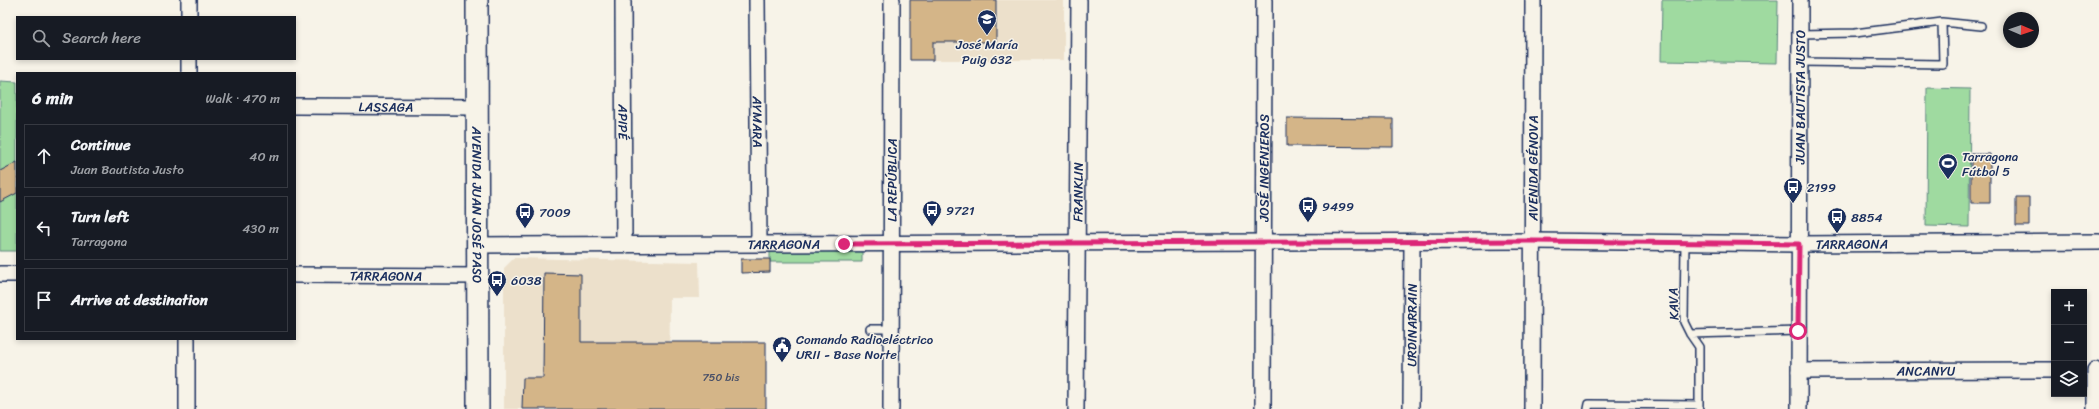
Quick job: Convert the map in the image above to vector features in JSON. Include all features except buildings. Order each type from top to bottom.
[{"type":"main road","name":"AVENIDA JUAN JOSÉ PASO","points":[[477,0],[478,409]]},
{"type":"street","points":[[189,0],[189,16]]},
{"type":"street","name":"APIPÉ","points":[[623,0],[624,244]]},
{"type":"street","name":"AYMARA","points":[[757,0],[759,244]]},
{"type":"street","name":"LA REPÚBLICA","points":[[891,409],[892,0]]},
{"type":"street","name":"FRANKLIN","points":[[1076,409],[1078,0]]},
{"type":"street","name":"JOSÉ INGENIEROS","points":[[1263,409],[1264,0]]},
{"type":"street","name":"AVENIDA GÉNOVA","points":[[1532,409],[1533,0]]},
{"type":"street","name":"JUAN BAUTISTA JUSTO","points":[[1799,409],[1800,0]]},
{"type":"street","points":[[189,60],[189,72]]},
{"type":"street","name":"LASSAGA","points":[[296,106],[477,107]]},
{"type":"street","name":"TARRAGONA","points":[[477,245],[1533,241],[1799,244],[2099,242]]},
{"type":"street","name":"URDINARRAIN","points":[[1411,409],[1412,242]]},
{"type":"street","points":[[0,274],[16,274]]},
{"type":"street","name":"TARRAGONA","points":[[296,275],[478,276]]},
{"type":"street","points":[[187,340],[187,409]]},
{"type":"street","name":"ANCANYU","points":[[1799,371],[2051,370]]},
{"type":"street","points":[[2093,370],[2095,409]]},
{"type":"lane","points":[[1800,34],[1855,33],[1942,22],[1981,26]]},
{"type":"lane","points":[[1800,62],[1943,64],[1942,22]]},
{"type":"lane","name":"KAVA","points":[[1685,243],[1684,322],[1699,347],[1699,407]]},
{"type":"lane","points":[[870,329],[892,328]]},
{"type":"lane","points":[[1690,334],[1798,331]]},
{"type":"lane","points":[[1588,409],[1588,404],[1699,407]]},
{"type":"shaded area","name":"José María Puig 632","points":[[910,0],[1064,0],[1064,60],[910,60]]},
{"type":"shaded area","points":[[514,258],[699,262],[700,298],[670,298],[669,409],[504,409],[504,268]]},
{"type":"green space","points":[[1662,0],[1778,0],[1777,63],[1661,61]]},
{"type":"green space","points":[[0,81],[16,82],[16,251],[0,251]]},
{"type":"green space","name":"Tarragona Fútbol 5","points":[[1927,88],[1970,89],[1969,227],[1926,226]]},
{"type":"green space","points":[[862,250],[862,262],[770,262],[770,251]]},
{"type":"place","name":"José María Puig 632","points":[[987,36]]},
{"type":"place","name":"Tarragona Fútbol 5","points":[[1948,180]]},
{"type":"place","name":"2199","points":[[1793,204]]},
{"type":"place","name":"9499","points":[[1308,223]]},
{"type":"place","name":"9721","points":[[932,227]]},
{"type":"place","name":"7009","points":[[525,229]]},
{"type":"place","name":"8854","points":[[1837,234]]},
{"type":"place","name":"6038","points":[[497,297]]},
{"type":"place","name":"Comando Radioeléctrico URII - Base Norte","points":[[782,363]]},
{"type":"route","points":[[844,244],[1533,241],[1799,244],[1798,331]]}]
